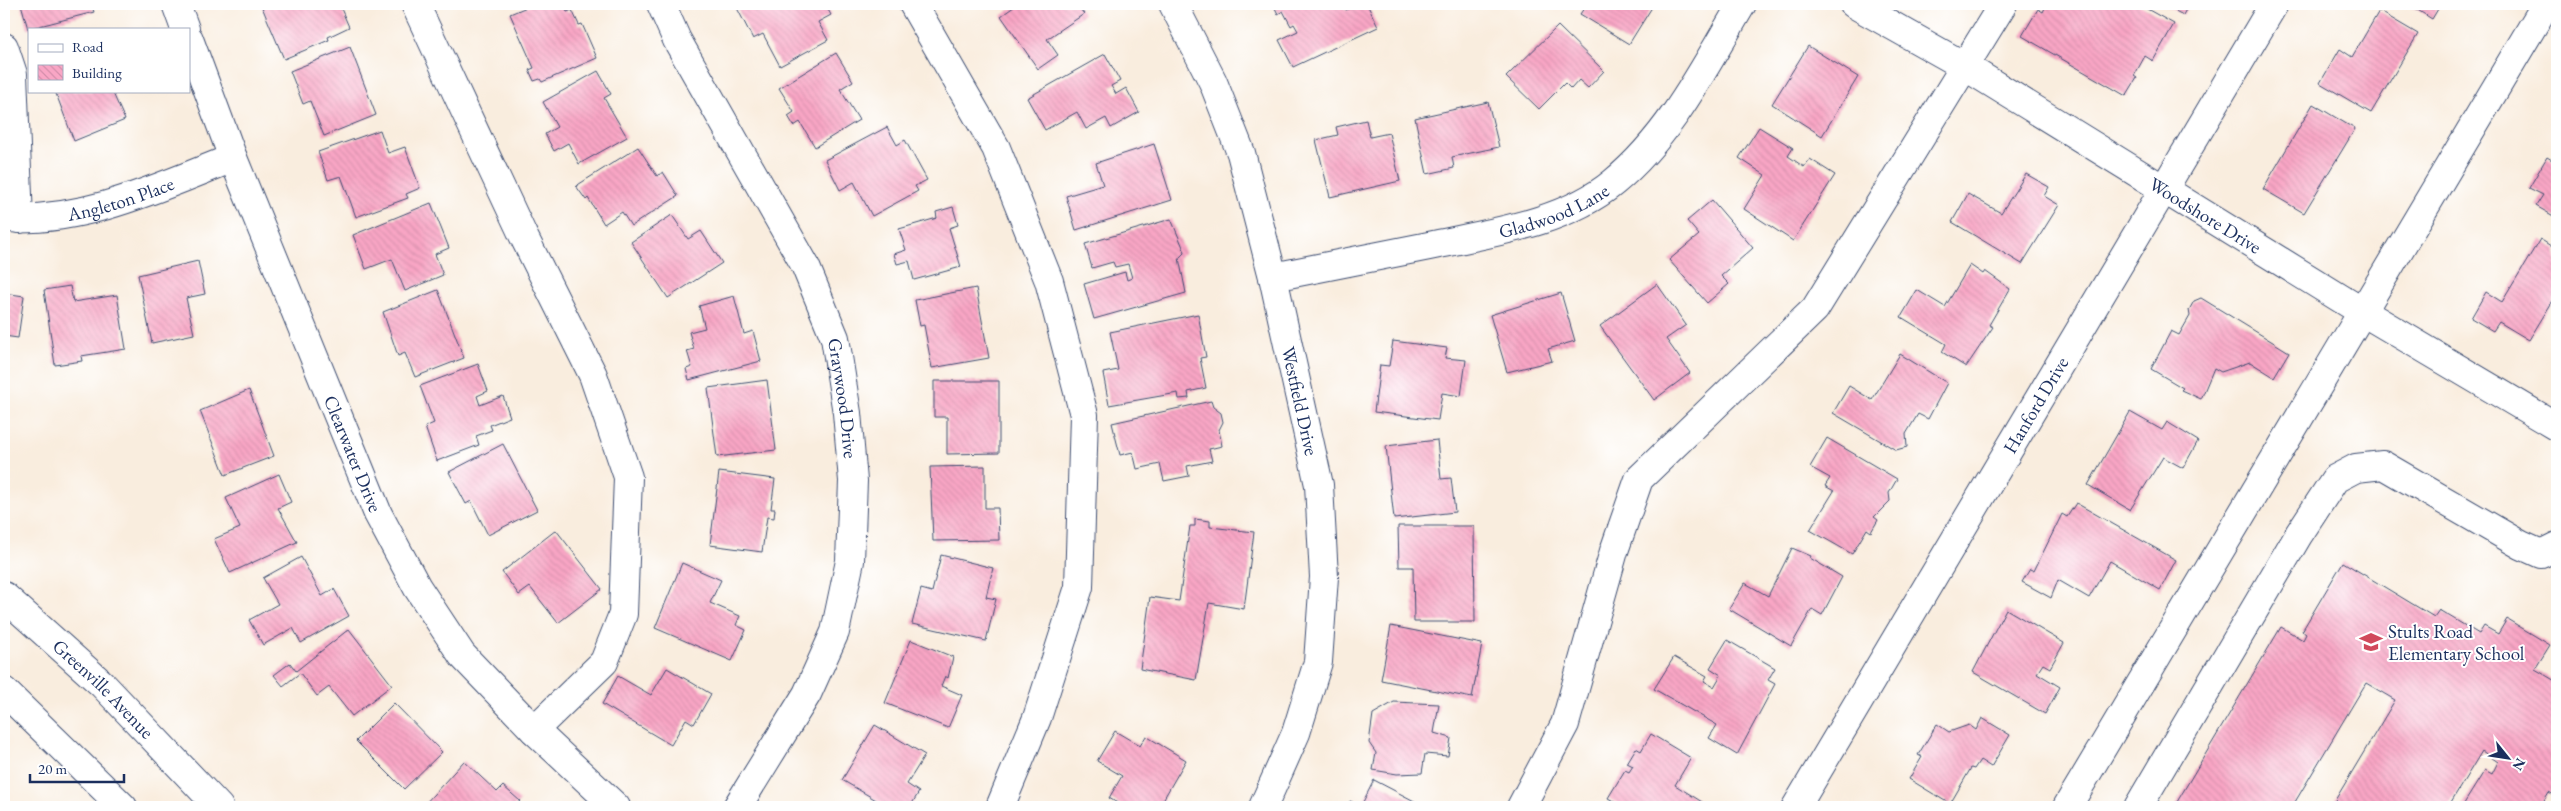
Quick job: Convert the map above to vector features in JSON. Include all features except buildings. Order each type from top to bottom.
[{"type":"street","points":[[176,4],[185,28]]},
{"type":"street","points":[[415,4],[523,235],[594,375],[628,477],[623,614],[604,662],[534,730]]},
{"type":"street","name":"Graywood Drive","points":[[661,4],[677,40],[805,265],[835,338],[850,442],[853,481],[850,561],[835,632],[807,694],[737,807]]},
{"type":"street","points":[[913,4],[996,148],[1049,281],[1084,415],[1079,587],[1038,718],[1000,807]]},
{"type":"street","name":"Westfield Drive","points":[[1174,4],[1213,82],[1241,153],[1273,277],[1319,485],[1324,576],[1318,662],[1296,733],[1263,807]]},
{"type":"street","name":"Gladwood Lane","points":[[1273,277],[1515,228],[1566,212],[1614,183],[1646,150],[1680,108],[1742,4]]},
{"type":"street","name":"Woodshore Drive","points":[[1854,4],[1966,67],[2162,190],[2557,427]]},
{"type":"street","points":[[1521,807],[1565,724],[1614,551],[1640,479],[1815,309],[2004,4]]},
{"type":"street","name":"Hanford Drive","points":[[1796,807],[2274,4]]},
{"type":"street","points":[[2067,807],[2361,311],[2546,4]]},
{"type":"street","name":"Clearwater Drive","points":[[190,42],[233,158],[378,514],[417,587],[462,655],[534,730],[616,807]]},
{"type":"street","points":[[4,47],[13,74],[11,218]]},
{"type":"street","name":"Angleton Place","points":[[11,218],[61,216],[118,203],[233,158]]},
{"type":"street","points":[[2138,807],[2299,534],[2335,479],[2356,468],[2383,465],[2521,545],[2542,554],[2557,546]]},
{"type":"street","name":"Greenville Avenue","points":[[4,596],[102,684],[220,807]]},
{"type":"street","points":[[4,691],[123,807]]},
{"type":"place","name":"Stults Road Elementary School","points":[[2371,642]]}]
